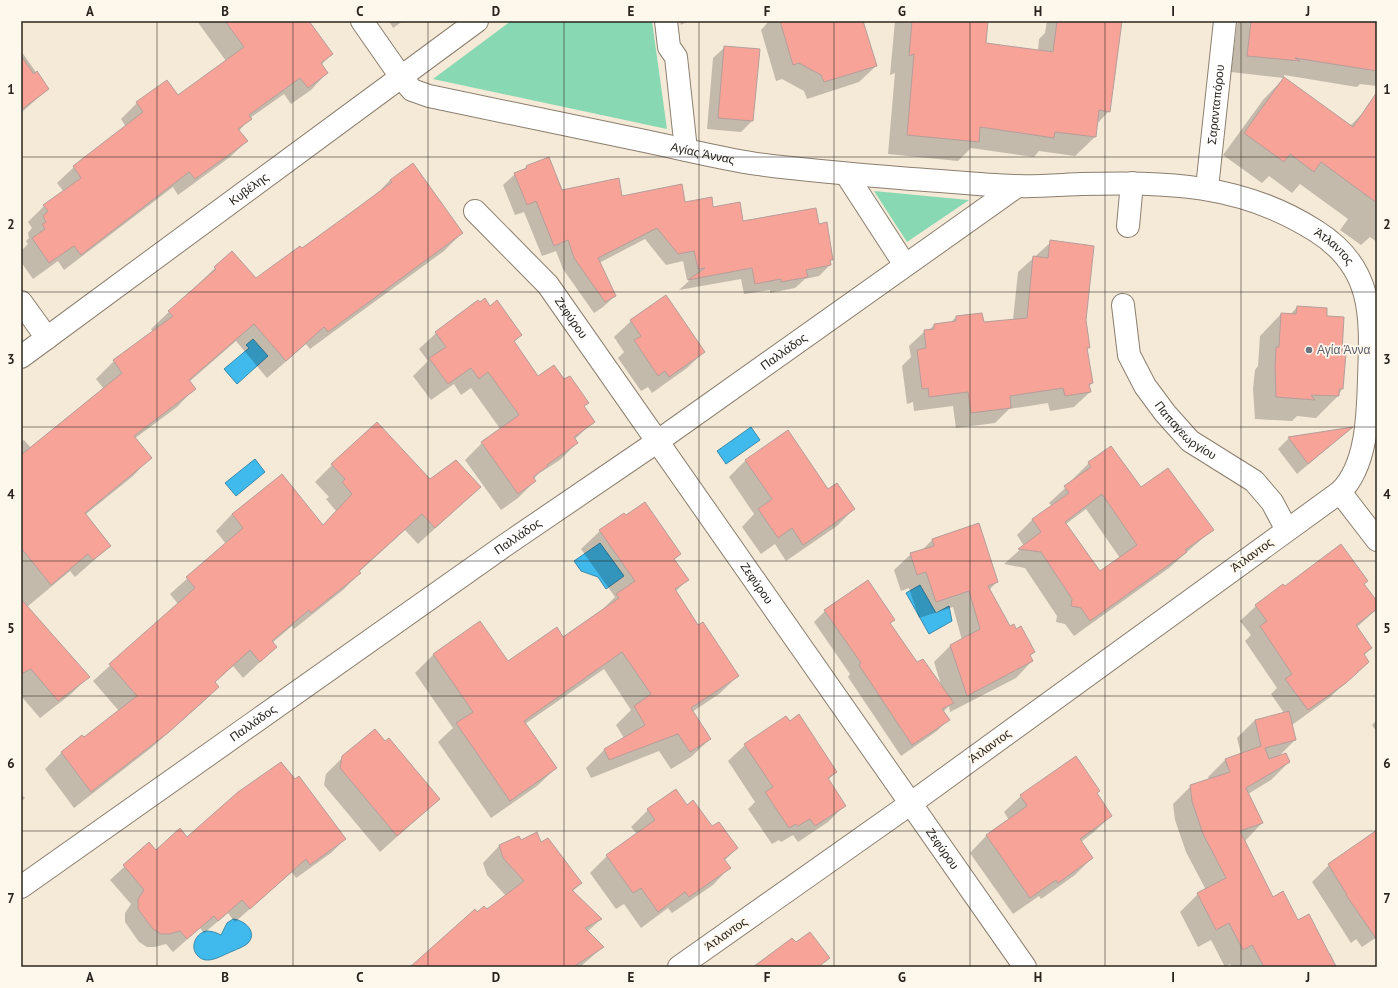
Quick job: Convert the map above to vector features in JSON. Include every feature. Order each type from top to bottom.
[{"type":"street","name":"Αγίας Άννας","points":[[362,21],[401,77],[412,90],[429,96],[757,164],[846,174],[1016,186]]},
{"type":"street","name":"Κυβέλης","points":[[21,357],[477,21]]},
{"type":"street","points":[[666,21],[669,47],[676,57],[686,150]]},
{"type":"street","name":"Σαρανταπόρου","points":[[1207,188],[1225,21]]},
{"type":"street","points":[[846,174],[905,265]]},
{"type":"street","points":[[1128,226],[1132,184]]},
{"type":"street","name":"Άτλαντος","points":[[679,967],[910,804],[1340,492],[1350,482],[1360,460],[1373,403],[1371,323],[1366,294],[1356,270],[1345,253],[1319,232],[1280,210],[1256,201],[1207,188],[1132,184],[1016,186]]},
{"type":"street","name":"Παλλάδος","points":[[21,887],[504,546],[658,441],[1016,186]]},
{"type":"street","name":"Ζεφύρου","points":[[475,211],[548,285],[1025,967]]},
{"type":"street","points":[[21,302],[47,338]]},
{"type":"street","name":"Παπαγεωργίου","points":[[1123,305],[1129,355],[1145,386],[1165,413],[1190,441],[1254,481],[1272,502],[1287,530]]},
{"type":"street","points":[[1340,492],[1377,540]]},
{"type":"green space","points":[[511,21],[652,21],[667,129],[433,79]]},
{"type":"green space","points":[[874,191],[969,200],[907,242]]},
{"type":"water","points":[[253,339],[268,356],[237,384],[224,369],[249,348],[246,345]]},
{"type":"water","points":[[751,427],[760,440],[726,464],[717,451]]},
{"type":"water","points":[[255,459],[265,472],[236,496],[225,483]]},
{"type":"water","points":[[600,543],[624,576],[606,589],[598,577],[581,571],[574,561]]},
{"type":"water","points":[[920,585],[936,613],[949,606],[952,621],[929,634],[906,593]]},
{"type":"water","points":[[233,919],[246,924],[249,928],[252,936],[247,944],[218,958],[208,960],[199,957],[194,949],[196,938],[201,933],[207,931],[221,935],[227,923]]},
{"type":"building","points":[[225,21],[309,21],[333,54],[321,63],[328,73],[308,88],[300,78],[249,115],[252,119],[238,129],[248,141],[195,179],[189,172],[81,255],[74,246],[49,263],[32,238],[45,229],[42,224],[46,222],[43,216],[48,211],[43,205],[81,178],[73,166],[143,112],[136,102],[167,80],[178,95],[244,47]]},
{"type":"building","points":[[780,21],[863,21],[877,66],[824,82],[821,75],[799,63],[793,65]]},
{"type":"building","points":[[912,21],[988,21],[986,43],[1053,52],[1057,21],[1122,21],[1110,112],[1099,110],[1096,137],[1055,132],[1054,138],[980,127],[979,142],[907,135],[914,54],[909,56]]},
{"type":"building","points":[[1251,21],[1365,21],[1377,23],[1377,71],[1295,58],[1300,61],[1247,56]]},
{"type":"building","points":[[724,46],[760,49],[753,121],[718,118]]},
{"type":"building","points":[[21,56],[34,74],[37,71],[49,89],[21,110]]},
{"type":"building","points":[[1284,77],[1353,127],[1377,92],[1377,203],[1321,162],[1314,172],[1290,154],[1284,162],[1244,133]]},
{"type":"building","points":[[549,157],[562,190],[619,178],[622,196],[682,184],[685,202],[712,197],[713,207],[740,202],[743,221],[816,208],[819,224],[827,222],[833,260],[830,260],[831,265],[806,270],[808,277],[781,282],[781,279],[755,284],[752,268],[688,280],[705,268],[698,269],[694,251],[678,254],[657,228],[598,258],[616,296],[605,302],[574,258],[568,240],[554,246],[536,201],[527,205],[514,173],[527,168],[526,166],[528,165]]},
{"type":"building","points":[[413,163],[463,233],[328,332],[324,327],[286,361],[254,324],[189,380],[196,389],[134,436],[152,458],[85,513],[111,546],[93,560],[88,554],[51,585],[21,548],[21,455],[122,373],[113,360],[173,316],[168,311],[216,269],[214,267],[232,251],[256,278],[300,246],[302,248],[360,206],[392,182],[390,180]]},
{"type":"building","points":[[1050,240],[1094,246],[1086,320],[1090,348],[1087,348],[1093,383],[1089,384],[1091,392],[1065,396],[1063,388],[1010,396],[1011,408],[971,413],[968,392],[929,397],[928,388],[922,389],[917,350],[926,348],[924,330],[934,329],[934,324],[956,321],[956,316],[982,313],[984,322],[1027,318],[1033,256],[1048,258]]},
{"type":"building","points":[[666,295],[705,352],[669,377],[665,371],[658,376],[634,340],[641,336],[630,320]]},
{"type":"building","points":[[485,298],[490,306],[497,300],[522,335],[514,341],[538,376],[554,365],[564,379],[570,376],[589,403],[584,406],[595,422],[574,437],[578,443],[547,465],[548,466],[533,477],[536,481],[518,494],[481,442],[519,415],[488,372],[479,379],[471,368],[448,384],[429,358],[446,347],[435,332],[478,300],[480,302]]},
{"type":"building","name":"Αγία Άννα","points":[[1297,306],[1327,308],[1327,316],[1344,317],[1342,352],[1346,352],[1343,389],[1339,389],[1339,396],[1311,395],[1315,400],[1276,397],[1276,347],[1279,347],[1281,313],[1296,314]]},
{"type":"building","points":[[377,422],[430,479],[456,460],[481,487],[435,528],[422,514],[359,571],[361,573],[311,613],[309,610],[272,641],[277,647],[260,662],[250,650],[215,682],[219,687],[169,732],[91,792],[61,752],[82,735],[84,737],[137,696],[109,664],[195,588],[186,577],[243,528],[232,514],[282,474],[323,525],[352,494],[342,482],[345,479],[331,464]]},
{"type":"building","points":[[1353,427],[1308,464],[1288,437]]},
{"type":"building","points":[[788,430],[828,489],[837,483],[855,509],[803,545],[792,528],[778,538],[758,509],[772,499],[745,460]]},
{"type":"building","points":[[1111,446],[1141,487],[1168,468],[1214,530],[1185,550],[1187,552],[1090,621],[1081,608],[1071,606],[1072,599],[1041,552],[1018,549],[1041,532],[1032,519],[1069,493],[1064,486],[1091,467],[1088,462]],"holes":[[[1102,494],[1137,545],[1100,571],[1065,522]]]},
{"type":"building","points":[[645,502],[681,554],[674,559],[689,580],[675,589],[698,625],[703,622],[739,676],[691,708],[711,739],[690,752],[678,734],[609,760],[604,749],[645,725],[634,706],[651,694],[622,652],[524,721],[557,768],[510,801],[456,723],[473,712],[433,654],[480,621],[508,661],[557,627],[563,637],[619,598],[616,594],[635,581],[599,530],[624,513],[626,515]]},
{"type":"building","points":[[979,523],[998,582],[988,586],[1010,626],[1014,624],[1016,629],[1021,626],[1035,652],[1030,655],[1033,661],[967,696],[950,645],[980,629],[969,591],[936,602],[926,572],[917,575],[910,553],[934,546],[932,539]]},
{"type":"building","points":[[1341,544],[1368,581],[1364,584],[1377,601],[1377,609],[1356,625],[1372,648],[1364,654],[1369,662],[1346,683],[1308,710],[1285,679],[1292,674],[1260,626],[1267,621],[1255,605],[1283,584],[1285,586]]},
{"type":"building","points":[[868,580],[895,620],[890,623],[917,662],[923,659],[954,703],[942,709],[950,720],[912,745],[859,665],[861,663],[824,610]]},
{"type":"building","points":[[21,599],[90,677],[58,701],[31,669],[21,674]]},
{"type":"building","points":[[1289,711],[1296,740],[1265,748],[1269,759],[1286,753],[1290,762],[1246,788],[1263,823],[1240,831],[1273,897],[1283,891],[1298,920],[1309,914],[1336,967],[1264,967],[1252,945],[1243,950],[1229,923],[1216,930],[1197,893],[1226,878],[1203,834],[1192,801],[1190,785],[1230,772],[1225,759],[1261,746],[1255,720]]},
{"type":"building","points":[[799,714],[837,772],[828,778],[846,806],[815,826],[810,819],[798,826],[796,824],[789,828],[765,792],[773,787],[744,744],[786,716],[790,721]]},
{"type":"building","points":[[375,729],[385,741],[389,738],[440,799],[397,836],[340,768],[342,756]]},
{"type":"building","points":[[1076,756],[1100,791],[1097,793],[1112,816],[1080,839],[1093,858],[1058,883],[1056,880],[1030,898],[986,835],[1027,806],[1020,795]]},
{"type":"building","points":[[281,762],[295,779],[299,776],[346,839],[310,865],[306,859],[250,909],[242,900],[218,921],[214,916],[187,939],[180,931],[169,934],[161,934],[153,929],[138,909],[138,899],[144,890],[123,865],[149,842],[156,850],[180,828],[187,837],[238,792]]},
{"type":"building","points":[[676,789],[687,805],[693,800],[712,826],[719,822],[738,848],[724,859],[731,868],[689,897],[685,892],[658,912],[641,888],[633,893],[606,855],[655,820],[647,809]]},
{"type":"building","points":[[1377,830],[1377,940],[1346,895],[1328,864]]},
{"type":"building","points":[[537,832],[541,842],[548,838],[582,883],[572,890],[602,919],[585,928],[604,947],[573,967],[410,967],[475,909],[477,912],[484,906],[487,909],[524,881],[503,858],[499,845],[519,836],[521,840]]},
{"type":"building","points":[[810,932],[830,958],[818,967],[753,967],[792,938],[796,942]]},
{"type":"place","name":"Αγία Άννα","points":[[1309,350]]}]
